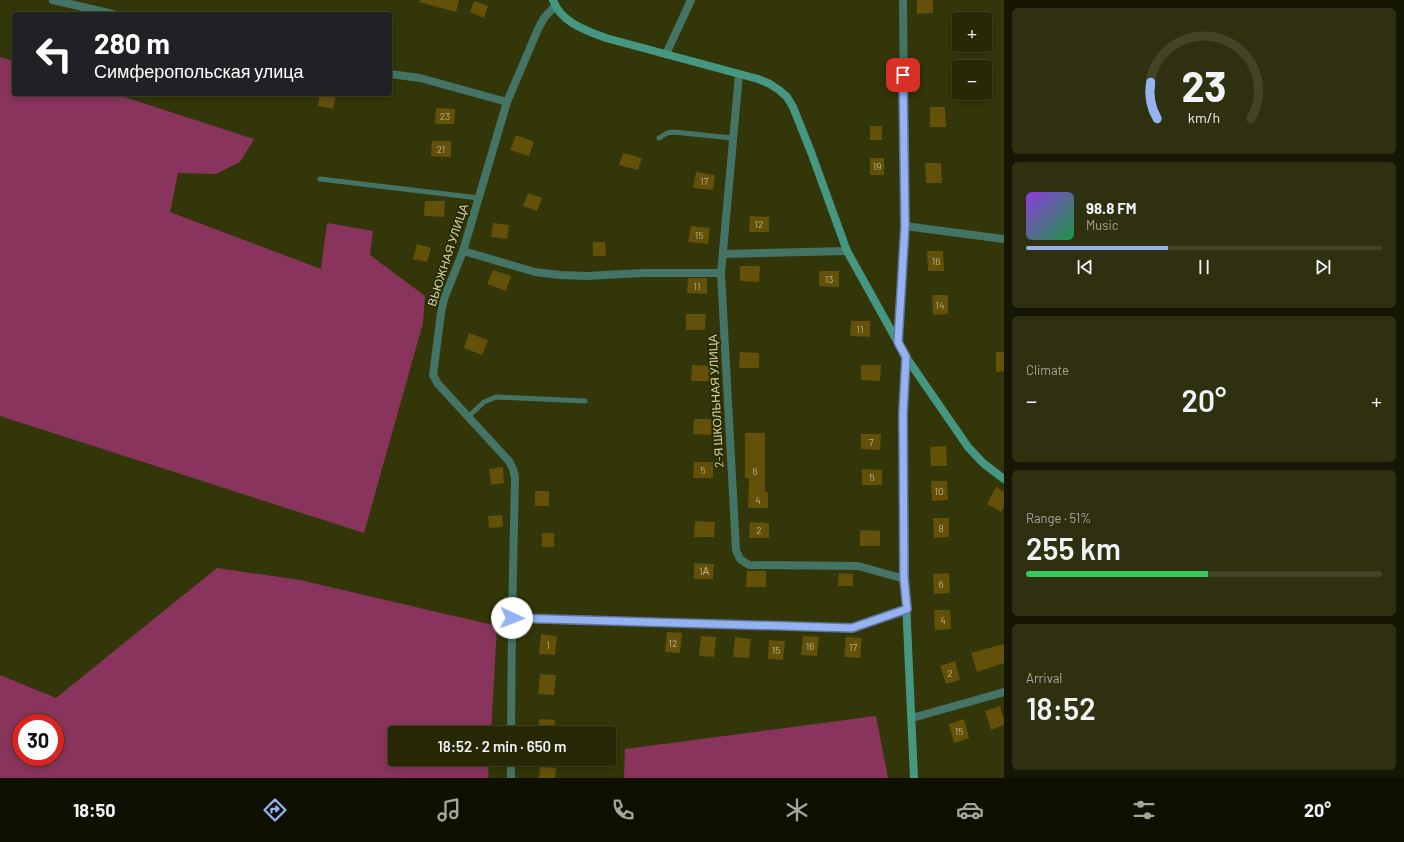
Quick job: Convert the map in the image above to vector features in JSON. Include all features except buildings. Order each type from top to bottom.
[{"type":"street","points":[[53,0],[104,12]]},
{"type":"street","points":[[666,54],[690,0]]},
{"type":"street","points":[[898,342],[905,226],[903,0]]},
{"type":"street","points":[[554,3],[569,20],[590,32],[606,38],[758,79],[770,84],[786,97],[793,107],[811,152],[847,251],[906,357],[968,447],[983,463],[1004,479]]},
{"type":"street","name":"ВЬЮЖНАЯ УЛИЦА","points":[[511,726],[515,477],[509,461],[438,384],[433,375],[444,299],[463,251],[508,102],[538,29],[554,3]]},
{"type":"street","points":[[392,74],[420,78],[508,102]]},
{"type":"street","name":"2-Я ШКОЛЬНАЯ УЛИЦА","points":[[739,74],[721,273],[736,550],[740,559],[749,565],[858,566],[904,579]]},
{"type":"street","points":[[905,226],[1004,239]]},
{"type":"street","points":[[463,251],[535,272],[560,275],[587,276],[642,273],[721,273]]},
{"type":"street","points":[[723,254],[847,251]]},
{"type":"street","points":[[906,357],[903,413],[904,579],[907,609],[914,778]]},
{"type":"street","points":[[512,618],[852,628],[907,609]]},
{"type":"street","points":[[912,718],[1004,692]]},
{"type":"street","points":[[511,766],[511,778]]},
{"type":"lane","points":[[659,138],[667,133],[673,132],[733,138]]},
{"type":"lane","points":[[320,179],[479,198]]},
{"type":"lane","points":[[468,417],[484,402],[496,397],[585,401]]},
{"type":"shaded area","points":[[0,57],[12,60],[12,96],[121,96],[254,139],[240,162],[216,174],[178,173],[170,212],[321,269],[327,223],[373,231],[370,255],[425,296],[423,323],[364,533],[0,416]]},
{"type":"shaded area","points":[[217,568],[300,580],[497,626],[491,726],[388,726],[388,766],[489,766],[488,778],[0,778],[0,675],[56,698]]},
{"type":"shaded area","points":[[876,716],[888,778],[624,778],[625,749]]},
{"type":"route","points":[[512,618],[852,628],[907,609],[904,579],[903,413],[906,357],[898,342],[905,226],[903,75]]}]
